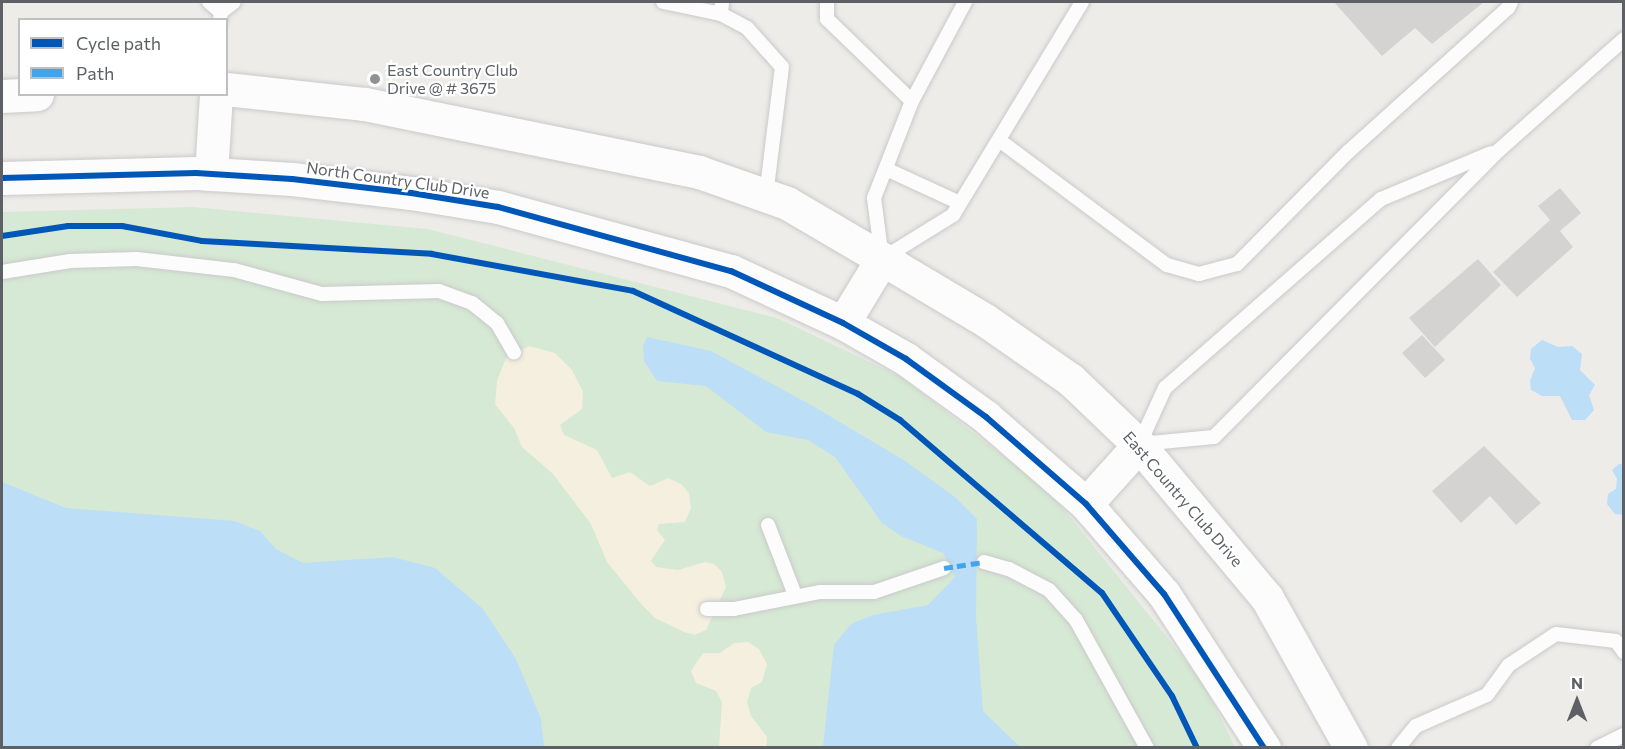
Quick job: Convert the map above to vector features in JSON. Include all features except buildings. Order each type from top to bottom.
[{"type":"street","points":[[228,89],[365,104],[699,171],[788,203],[889,263],[843,322],[906,359],[986,417],[1086,504],[1164,594],[1264,747]]},
{"type":"street","points":[[2,96],[18,95]]},
{"type":"street","points":[[212,174],[216,96]]},
{"type":"street","name":"North Country Club Drive","points":[[2,178],[212,174],[292,179],[498,207],[731,272],[843,322]]},
{"type":"street","name":"East Country Club Drive","points":[[889,263],[985,320],[1071,380],[1139,444],[1267,598],[1351,747]]},
{"type":"street","points":[[1086,504],[1139,444]]},
{"type":"lane","points":[[209,2],[221,16],[234,2]]},
{"type":"lane","points":[[663,2],[722,8],[747,28],[783,67],[766,196]]},
{"type":"lane","points":[[827,2],[827,19],[912,101]]},
{"type":"lane","points":[[965,2],[912,101],[874,198],[889,263],[953,215],[1082,2]]},
{"type":"lane","points":[[999,140],[1167,265],[1199,274],[1237,264],[1347,152],[1508,8],[1511,2]]},
{"type":"lane","points":[[1139,444],[1214,437],[1499,150],[1623,39]]},
{"type":"lane","points":[[1139,444],[1165,388],[1381,199],[1499,150]]},
{"type":"lane","points":[[886,169],[960,203]]},
{"type":"lane","points":[[2,272],[70,261],[136,259],[234,270],[322,294],[439,291],[472,303],[497,323],[514,352]]},
{"type":"lane","points":[[768,525],[795,595]]},
{"type":"lane","points":[[984,562],[1009,569],[1049,590],[1076,620],[1147,747]]},
{"type":"lane","points":[[706,609],[734,609],[795,595],[874,592],[944,568]]},
{"type":"lane","points":[[1398,747],[1416,726],[1486,695],[1509,665],[1556,634],[1616,641],[1623,652]]},
{"type":"lane","points":[[1598,747],[1623,735]]},
{"type":"green space","points":[[193,207],[427,229],[777,318],[901,377],[1050,492],[1203,682],[1235,747],[2,747],[2,212]]},
{"type":"sand","points":[[529,346],[555,353],[572,370],[583,392],[582,409],[560,425],[564,435],[597,450],[612,478],[630,472],[650,486],[668,478],[681,484],[689,493],[691,508],[685,522],[659,524],[657,530],[665,540],[651,561],[656,567],[678,570],[705,562],[714,564],[722,572],[726,587],[706,630],[695,635],[684,632],[655,618],[642,605],[607,562],[591,524],[553,474],[522,447],[514,428],[495,404],[497,381],[506,358]]},
{"type":"sand","points":[[748,642],[759,649],[767,664],[762,682],[751,688],[747,702],[751,716],[767,737],[766,747],[719,747],[722,702],[716,691],[696,683],[691,671],[703,653],[720,653],[734,643]]},
{"type":"water","points":[[647,337],[711,351],[813,406],[905,461],[955,497],[977,519],[976,618],[983,711],[1020,747],[823,747],[834,645],[851,624],[873,615],[928,605],[955,577],[943,553],[901,536],[882,523],[835,457],[808,440],[766,432],[706,386],[657,381],[644,361],[643,346]]},
{"type":"water","points":[[1542,340],[1558,347],[1572,346],[1582,354],[1580,370],[1595,385],[1589,395],[1594,410],[1585,420],[1572,420],[1560,396],[1542,396],[1531,390],[1530,381],[1535,368],[1530,359],[1531,349]]},
{"type":"water","points":[[1619,464],[1623,464],[1623,515],[1615,514],[1607,504],[1608,494],[1616,489],[1617,479],[1612,470]]},
{"type":"water","points":[[2,482],[66,508],[235,521],[260,531],[276,549],[303,563],[393,557],[435,568],[483,609],[516,659],[541,719],[544,747],[2,747]]},
{"type":"marked path","points":[[944,568],[984,562]]},
{"type":"cycle path","points":[[2,178],[196,173],[292,179],[411,193],[498,207],[731,271],[843,323],[906,359],[986,417],[1086,504],[1164,594],[1264,748]]},
{"type":"cycle path","points":[[2,236],[68,226],[122,226],[202,241],[432,254],[633,291],[858,394],[900,420],[1102,593],[1172,696],[1197,748]]},
{"type":"place","name":"East Country Club Drive @ # 3675","points":[[375,79]]}]
